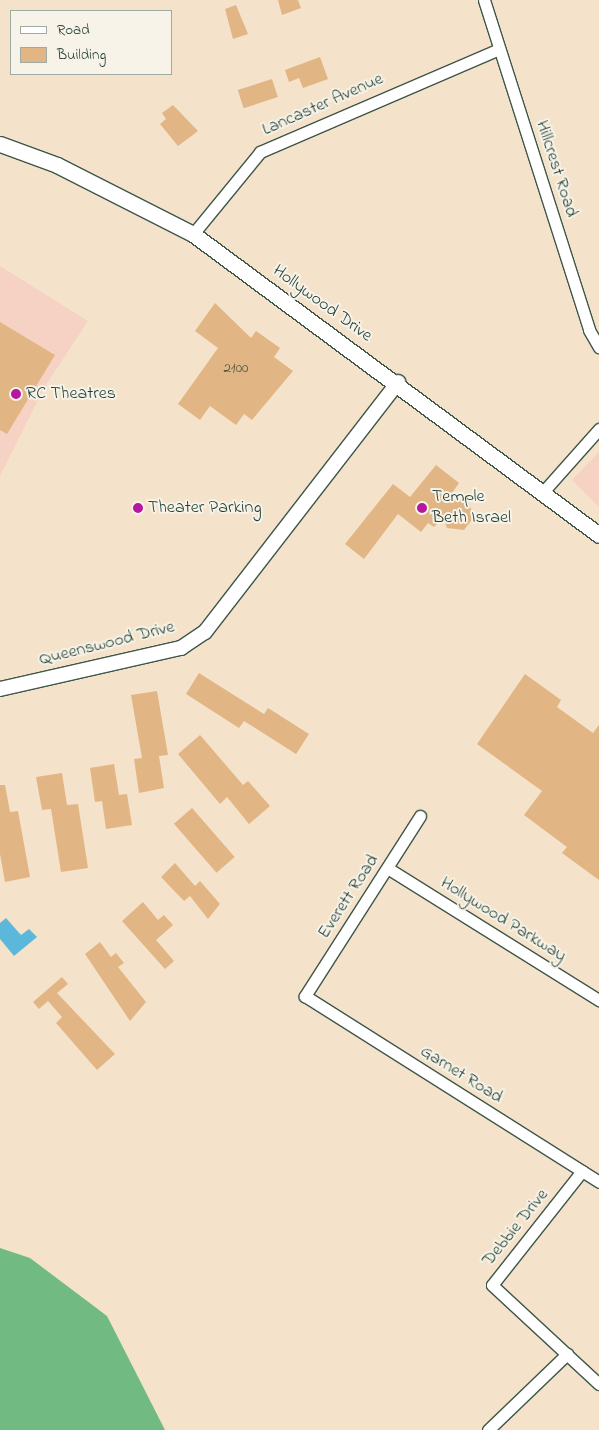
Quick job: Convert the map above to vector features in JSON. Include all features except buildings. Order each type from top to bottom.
[{"type":"main road","name":"Hollywood Drive","points":[[0,144],[75,173],[193,234],[398,382],[599,535]]},
{"type":"street","name":"Hillcrest Road","points":[[484,0],[589,330],[599,347]]},
{"type":"street","name":"Lancaster Avenue","points":[[193,234],[260,152],[499,49]]},
{"type":"street","name":"Queenswood Drive","points":[[0,689],[181,648],[205,632],[398,382]]},
{"type":"street","points":[[542,493],[599,429]]},
{"type":"street","name":"Everett Road","points":[[305,996],[388,869],[420,816]]},
{"type":"street","name":"Hollywood Parkway","points":[[388,869],[599,1000]]},
{"type":"street","name":"Garnet Road","points":[[305,996],[599,1182]]},
{"type":"street","name":"Debbie Drive","points":[[582,1171],[492,1285],[599,1384]]},
{"type":"street","points":[[488,1430],[567,1354]]},
{"type":"shaded area","points":[[0,266],[88,321],[44,388],[0,476]]},
{"type":"shaded area","points":[[599,452],[599,507],[572,480]]},
{"type":"green space","points":[[0,1248],[30,1258],[107,1316],[165,1430],[0,1430]]},
{"type":"water","points":[[6,918],[21,935],[29,929],[37,937],[14,956],[0,939],[0,923]]},
{"type":"place","name":"RC Theatres","points":[[16,394]]},
{"type":"place","name":"Theater Parking","points":[[138,508]]},
{"type":"place","name":"Temple Beth Israel","points":[[422,508]]}]
